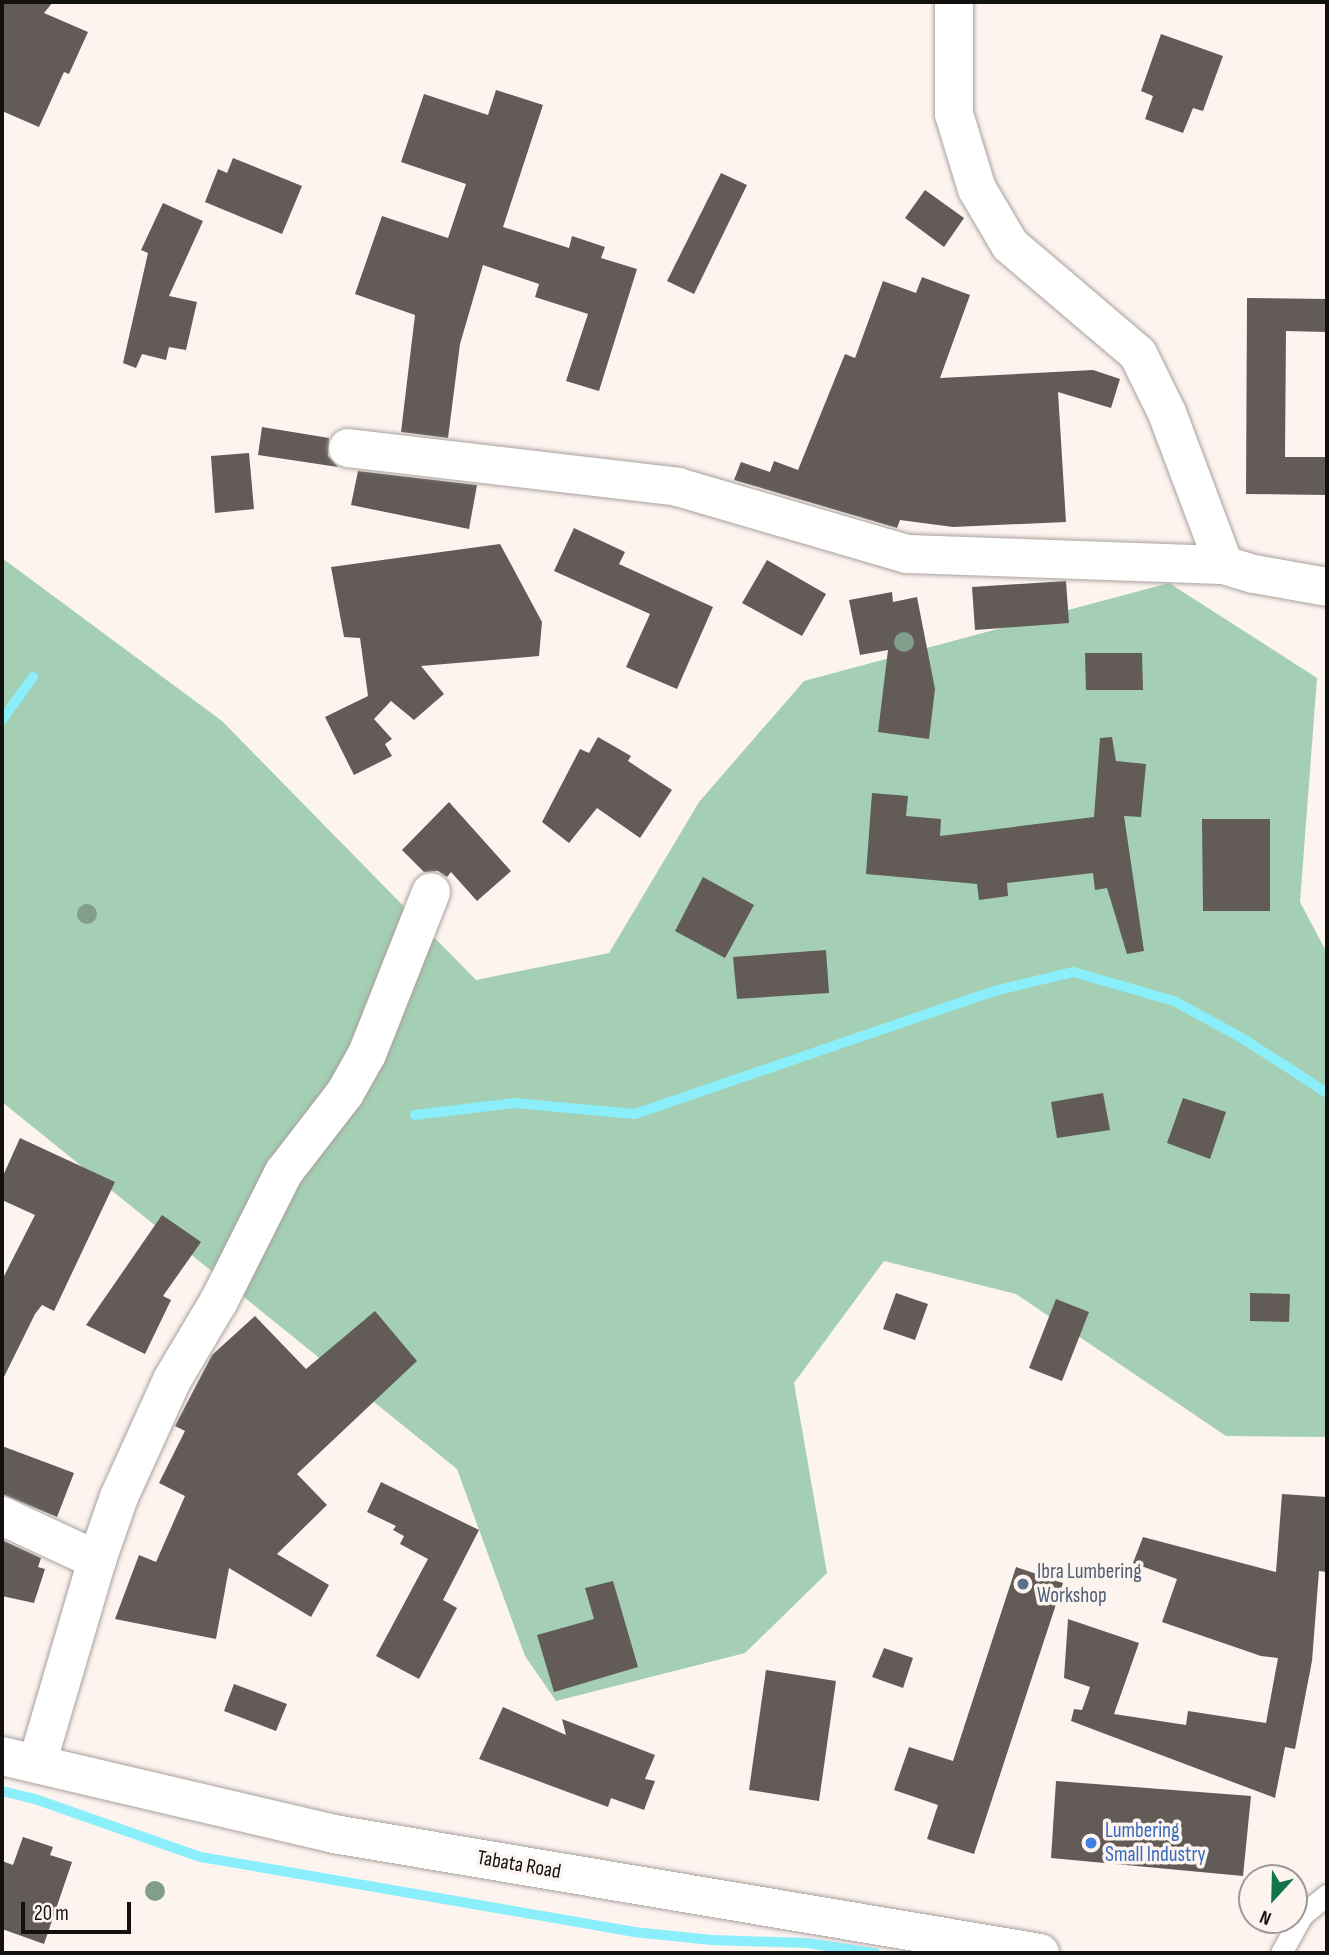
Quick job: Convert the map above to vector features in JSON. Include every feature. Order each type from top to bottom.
[{"type":"street","points":[[954,2],[954,114],[977,189],[1010,245],[1138,354],[1167,413],[1224,565]]},
{"type":"street","points":[[348,448],[678,487],[907,554],[1224,565],[1254,574],[1327,587]]},
{"type":"street","points":[[20,1760],[97,1560],[118,1497],[172,1380],[219,1301],[284,1172],[345,1093],[367,1054],[431,892]]},
{"type":"street","points":[[2,1516],[97,1560]]},
{"type":"street","name":"Tabata Road","points":[[20,1760],[334,1834],[1040,1953]]},
{"type":"lane","points":[[1281,1953],[1302,1915],[1327,1895]]},
{"type":"green space","points":[[2,558],[222,721],[476,980],[609,953],[699,802],[804,681],[1169,583],[1317,678],[1300,902],[1327,953],[1327,1437],[1226,1436],[1016,1294],[884,1261],[794,1383],[827,1573],[745,1653],[556,1701],[525,1656],[457,1469],[2,1102]]},
{"type":"building","points":[[2,2],[53,2],[44,13],[88,32],[69,74],[64,72],[39,127],[2,111]]},
{"type":"building","points":[[1161,34],[1223,56],[1203,111],[1193,108],[1183,133],[1145,119],[1153,96],[1141,91]]},
{"type":"building","points":[[496,90],[543,105],[503,227],[569,248],[572,236],[605,247],[601,258],[637,269],[599,391],[566,381],[588,314],[535,297],[539,284],[483,265],[460,344],[448,438],[401,432],[415,315],[355,294],[382,216],[448,238],[466,184],[401,162],[424,94],[488,115]]},
{"type":"building","points":[[233,158],[302,186],[282,234],[205,202],[218,169],[227,173]]},
{"type":"building","points":[[721,173],[747,185],[694,294],[667,281]]},
{"type":"building","points":[[925,190],[964,218],[944,247],[905,218]]},
{"type":"building","points":[[163,203],[203,221],[169,296],[197,302],[186,350],[169,347],[166,360],[142,354],[136,368],[123,363],[148,253],[141,250]]},
{"type":"building","points":[[922,277],[970,295],[940,378],[1093,370],[1120,379],[1111,408],[1058,392],[1066,522],[953,527],[900,520],[897,528],[734,480],[741,462],[770,472],[774,461],[798,470],[845,354],[855,358],[883,281],[916,293]]},
{"type":"building","points":[[1247,298],[1327,299],[1327,332],[1286,331],[1285,457],[1327,457],[1327,495],[1246,494]]},
{"type":"building","points":[[262,427],[329,438],[328,456],[338,467],[258,455]]},
{"type":"building","points":[[249,453],[254,509],[215,513],[211,456]]},
{"type":"building","points":[[358,471],[477,485],[469,529],[351,505]]},
{"type":"building","points":[[574,528],[625,552],[619,564],[713,607],[677,689],[626,667],[650,614],[554,571]]},
{"type":"building","points":[[500,544],[542,622],[539,656],[421,666],[444,694],[414,720],[391,701],[374,719],[392,739],[385,744],[392,756],[354,775],[325,717],[368,696],[360,638],[344,637],[331,567]]},
{"type":"building","points":[[767,560],[826,594],[802,636],[742,603]]},
{"type":"building","points":[[1066,581],[1069,623],[975,630],[972,587]]},
{"type":"building","points":[[892,592],[893,602],[917,597],[935,689],[929,739],[878,732],[888,650],[860,655],[849,600]]},
{"type":"building","points":[[1085,653],[1142,653],[1143,690],[1086,690]]},
{"type":"building","points":[[598,737],[631,756],[628,761],[672,790],[640,838],[597,808],[569,843],[542,822],[580,749],[589,753]]},
{"type":"building","points":[[1112,737],[1116,761],[1146,764],[1141,817],[1124,816],[1144,951],[1127,954],[1107,888],[1095,890],[1093,873],[1007,883],[1008,896],[979,900],[977,884],[866,874],[872,793],[908,796],[906,816],[941,819],[940,836],[1094,817],[1100,738]]},
{"type":"building","points":[[449,802],[511,871],[477,901],[451,872],[447,877],[438,871],[424,872],[402,850]]},
{"type":"building","points":[[1202,819],[1270,819],[1270,911],[1203,911]]},
{"type":"building","points":[[703,877],[754,905],[725,958],[675,931]]},
{"type":"building","points":[[826,950],[829,993],[737,999],[733,957]]},
{"type":"building","points":[[1103,1093],[1110,1130],[1057,1138],[1051,1102]]},
{"type":"building","points":[[1183,1098],[1226,1112],[1210,1159],[1167,1143]]},
{"type":"building","points":[[20,1138],[115,1182],[54,1311],[42,1305],[35,1314],[2,1381],[2,1280],[35,1215],[2,1200],[2,1178]]},
{"type":"building","points":[[162,1215],[201,1242],[163,1296],[171,1300],[145,1354],[86,1325]]},
{"type":"building","points":[[896,1293],[928,1304],[915,1340],[883,1329]]},
{"type":"building","points":[[1250,1293],[1290,1294],[1289,1322],[1250,1321]]},
{"type":"building","points":[[1056,1299],[1089,1312],[1062,1381],[1029,1368]]},
{"type":"building","points":[[375,1311],[417,1361],[297,1474],[327,1505],[277,1554],[329,1585],[311,1617],[229,1568],[216,1639],[115,1619],[139,1555],[156,1562],[185,1496],[159,1483],[185,1431],[175,1426],[212,1355],[255,1316],[306,1369]]},
{"type":"building","points":[[2,1446],[74,1473],[57,1517],[2,1494]]},
{"type":"building","points":[[381,1482],[479,1530],[443,1600],[457,1608],[419,1679],[376,1656],[428,1559],[400,1544],[404,1536],[393,1530],[396,1526],[367,1512]]},
{"type":"building","points":[[1282,1494],[1327,1497],[1327,1572],[1319,1571],[1312,1661],[1295,1749],[1285,1747],[1275,1798],[1071,1721],[1074,1709],[1082,1710],[1090,1687],[1064,1678],[1068,1619],[1139,1643],[1114,1714],[1186,1725],[1188,1711],[1266,1723],[1278,1658],[1261,1656],[1162,1622],[1177,1579],[1133,1563],[1143,1537],[1276,1572]]},
{"type":"building","points":[[2,1540],[41,1558],[38,1567],[45,1569],[34,1603],[2,1596]]},
{"type":"building","points":[[1016,1567],[1063,1583],[974,1854],[927,1839],[938,1805],[894,1790],[909,1747],[953,1761]]},
{"type":"building","points":[[613,1581],[638,1667],[554,1692],[537,1635],[594,1619],[585,1588]]},
{"type":"building","points":[[884,1648],[913,1658],[903,1688],[872,1677]]},
{"type":"building","points":[[766,1670],[836,1681],[819,1801],[749,1790]]},
{"type":"building","points":[[234,1684],[287,1704],[276,1731],[224,1711]]},
{"type":"building","points":[[503,1707],[566,1735],[562,1719],[655,1755],[645,1779],[655,1781],[644,1810],[611,1798],[608,1807],[479,1759]]},
{"type":"building","points":[[1056,1781],[1251,1796],[1244,1864],[1238,1864],[1238,1876],[1051,1858]]},
{"type":"building","points":[[23,1837],[53,1847],[50,1855],[72,1862],[44,1944],[2,1929],[2,1861],[13,1865]]},
{"type":"waterway","points":[[2,720],[33,677]]},
{"type":"waterway","points":[[415,1115],[514,1103],[635,1114],[994,991],[1073,972],[1174,1001],[1242,1038],[1327,1093]]},
{"type":"waterway","points":[[2,1791],[35,1799],[201,1857],[634,1932],[712,1940],[807,1943],[875,1953]]},
{"type":"place","name":"Ibra Lumbering Workshop","points":[[1023,1584]]},
{"type":"place","name":"Lumbering Small Industry","points":[[1091,1843]]}]
